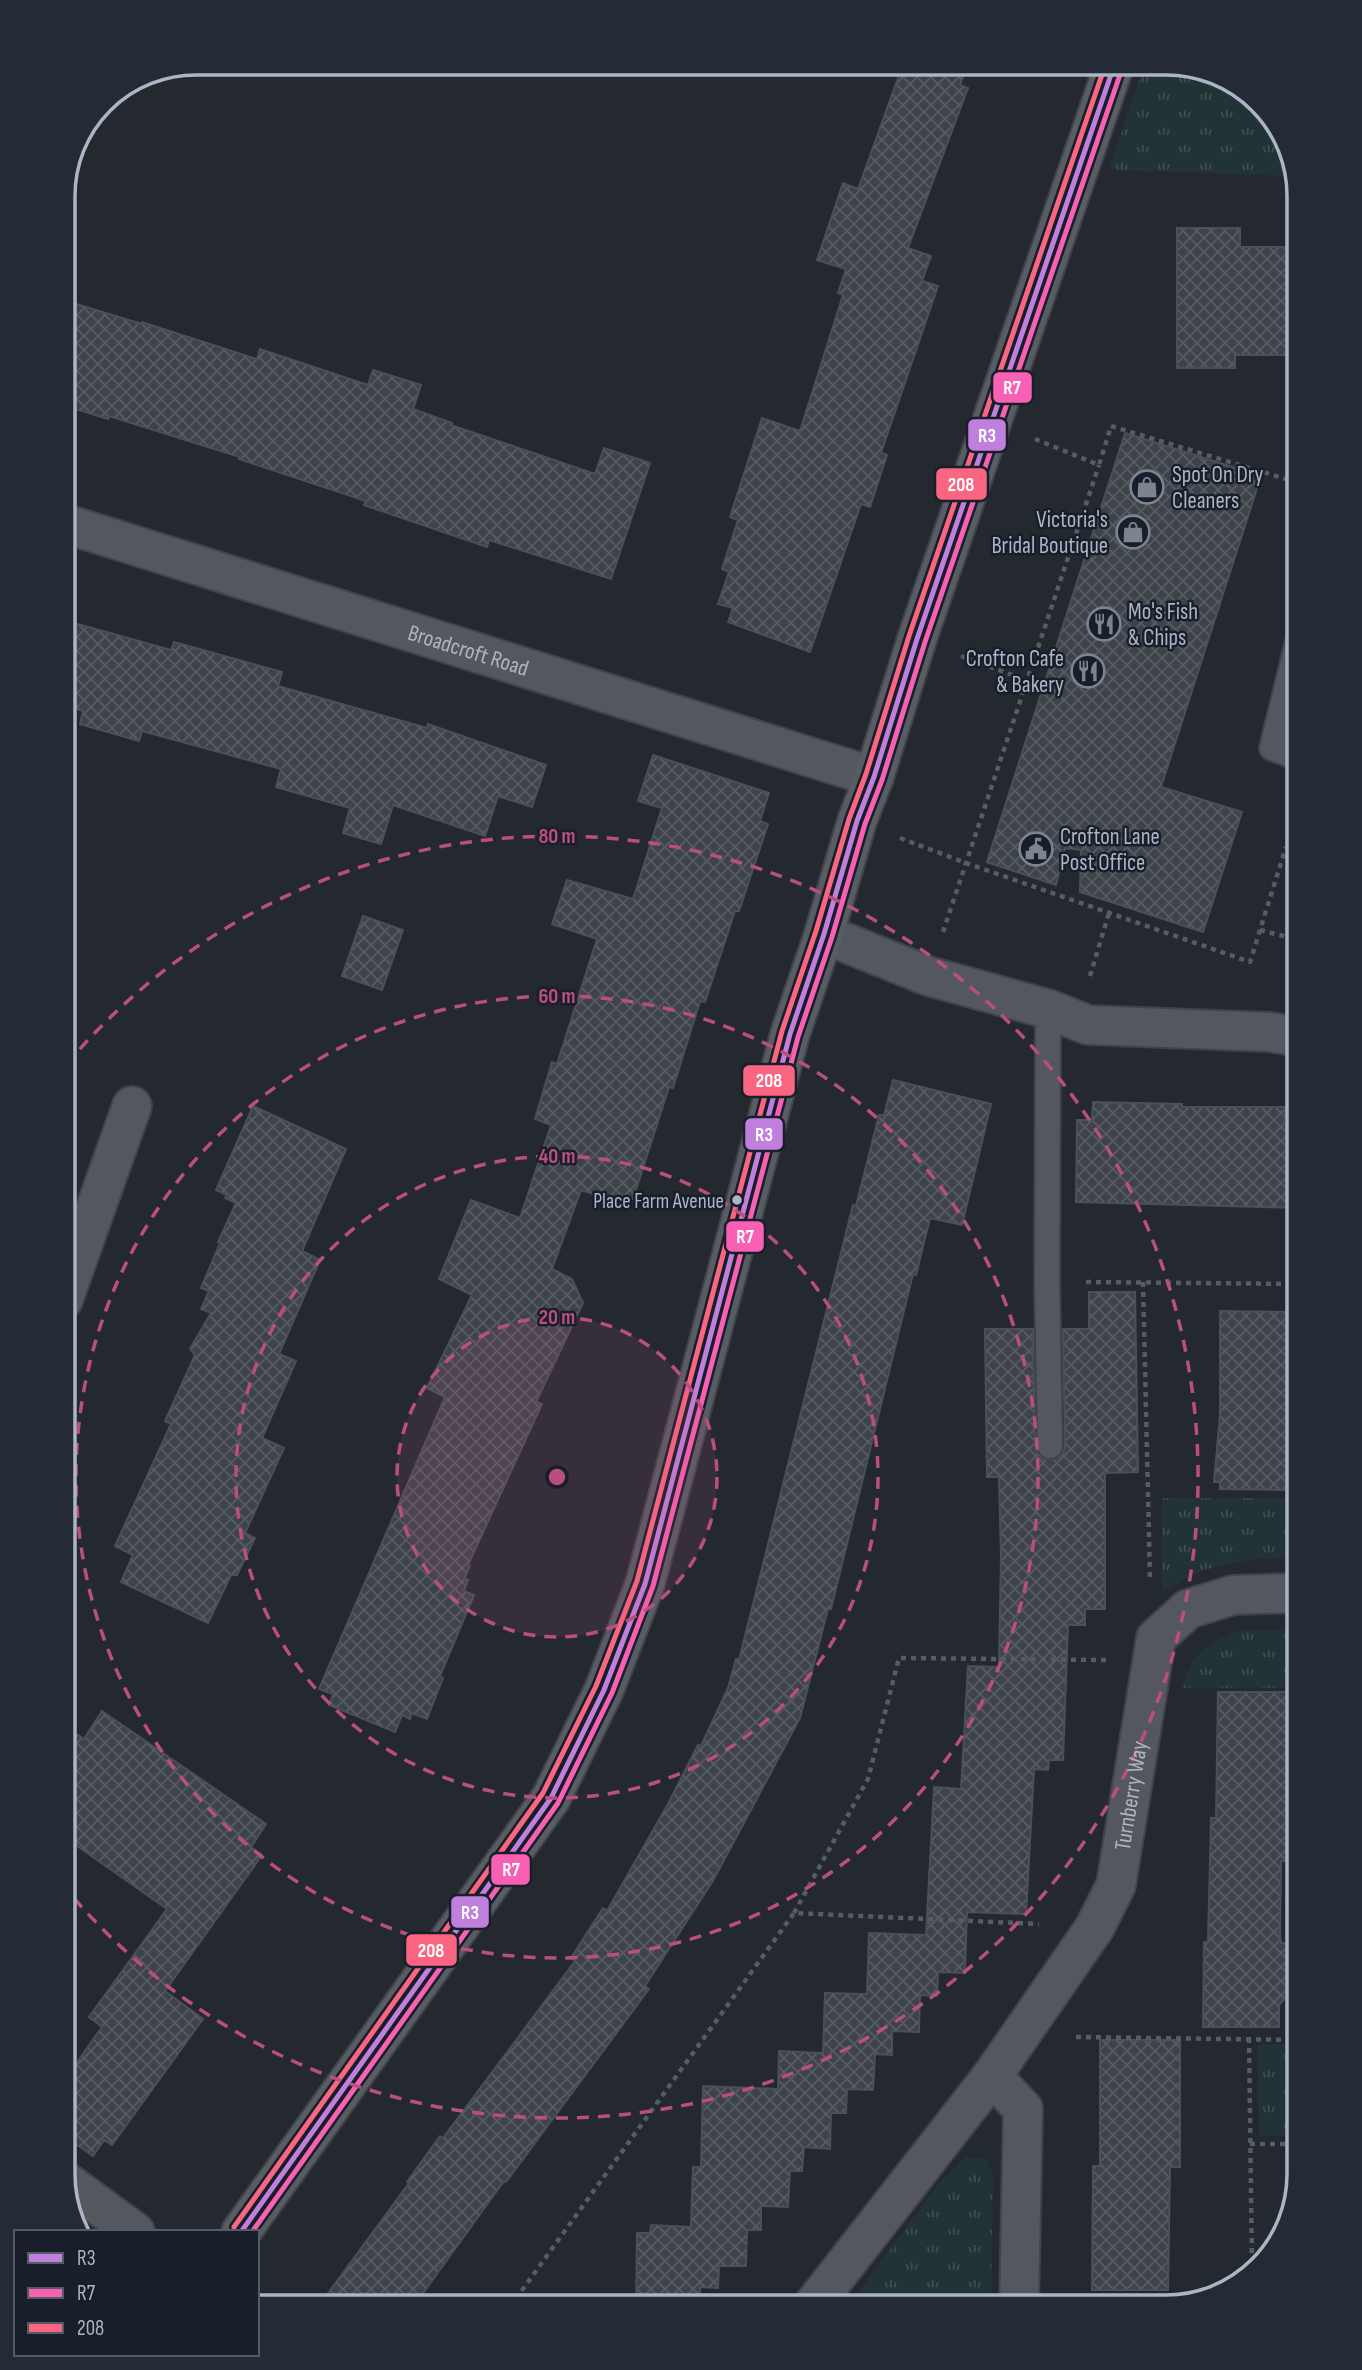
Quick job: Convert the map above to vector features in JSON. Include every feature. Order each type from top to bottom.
[{"type":"street","points":[[242,2230],[551,1798],[604,1690],[645,1584],[790,1034],[824,934],[856,821],[874,777],[917,639],[1111,76]]},
{"type":"street","name":"Broadcroft Road","points":[[76,527],[874,777]]},
{"type":"street","points":[[824,934],[929,975],[1088,1026],[1269,1032],[1287,1035]]},
{"type":"street","points":[[75,1265],[132,1106]]},
{"type":"street","name":"Turnberry Way","points":[[822,2295],[992,2076],[1095,1927],[1116,1885],[1156,1638],[1188,1608],[1233,1595],[1287,1593]]},
{"type":"street","points":[[992,2076],[1023,2109],[1019,2295]]},
{"type":"street","points":[[77,2190],[132,2230]]},
{"type":"lane","points":[[1287,686],[1272,748],[1287,754]]},
{"type":"lane","points":[[1050,1446],[1047,1281],[1062,1016]]},
{"type":"path","points":[[992,422],[1099,465]]},
{"type":"path","points":[[929,975],[1111,426],[1287,479]]},
{"type":"path","points":[[917,639],[1026,680]]},
{"type":"path","points":[[856,821],[966,863],[1250,962],[1286,847]]},
{"type":"path","points":[[1062,1016],[1109,913]]},
{"type":"path","points":[[1260,930],[1287,937]]},
{"type":"path","points":[[1047,1281],[1287,1284]]},
{"type":"path","points":[[1143,1282],[1151,1602],[1170,1625]]},
{"type":"path","points":[[519,2294],[794,1913],[868,1779],[899,1658],[1152,1660]]},
{"type":"path","points":[[794,1913],[1095,1927]]},
{"type":"path","points":[[1018,2036],[1287,2040]]},
{"type":"path","points":[[1249,2038],[1252,2258]]},
{"type":"path","points":[[1250,2144],[1287,2144]]},
{"type":"green space","points":[[1141,76],[1174,76],[1205,82],[1245,105],[1257,117],[1274,143],[1285,176],[1109,170]]},
{"type":"green space","points":[[1162,1498],[1287,1498],[1287,1558],[1253,1559],[1203,1570],[1162,1592]]},
{"type":"green space","points":[[1241,1630],[1287,1630],[1287,1688],[1182,1688],[1196,1657],[1218,1640]]},
{"type":"green space","points":[[1258,2044],[1287,2045],[1287,2136],[1259,2136]]},
{"type":"green space","points":[[966,2157],[987,2159],[993,2176],[991,2295],[857,2295],[940,2182]]},
{"type":"building","points":[[899,76],[963,76],[960,85],[968,88],[908,248],[931,256],[922,281],[938,286],[881,453],[887,455],[870,507],[861,504],[810,652],[728,622],[733,608],[718,604],[729,572],[722,569],[738,520],[730,517],[762,418],[800,431],[843,295],[838,293],[846,269],[817,260],[843,183],[858,189]]},
{"type":"building","points":[[1177,228],[1240,228],[1240,247],[1287,247],[1287,355],[1235,355],[1235,368],[1177,368]]},
{"type":"building","points":[[76,304],[257,359],[260,349],[368,385],[373,370],[421,385],[413,409],[452,423],[451,425],[595,474],[604,448],[650,463],[611,579],[489,540],[487,547],[364,505],[366,501],[239,459],[240,457],[109,416],[108,419],[76,409]]},
{"type":"building","points":[[1125,433],[1261,476],[1161,787],[1242,812],[1203,932],[1080,892],[1081,850],[1065,848],[1056,885],[987,862]]},
{"type":"building","points":[[76,624],[171,650],[174,642],[282,672],[278,686],[427,728],[428,724],[546,765],[532,807],[498,796],[485,836],[393,805],[381,844],[343,833],[350,808],[276,787],[281,769],[142,731],[139,741],[80,724],[83,711],[76,709]]},
{"type":"building","points":[[653,755],[769,793],[760,821],[768,824],[705,1002],[700,1001],[673,1088],[669,1087],[633,1199],[627,1198],[625,1204],[581,1190],[552,1269],[572,1279],[583,1303],[536,1402],[542,1404],[468,1565],[470,1566],[464,1579],[468,1580],[464,1591],[474,1595],[440,1676],[443,1678],[427,1719],[412,1713],[410,1719],[402,1715],[395,1732],[329,1705],[333,1694],[319,1689],[445,1397],[427,1388],[472,1295],[439,1279],[471,1200],[520,1218],[551,1125],[535,1119],[552,1062],[557,1064],[597,939],[552,924],[567,880],[633,899],[662,808],[638,801]]},
{"type":"building","points":[[363,916],[403,930],[382,990],[342,976]]},
{"type":"building","points":[[893,1080],[991,1104],[962,1225],[930,1218],[916,1275],[913,1274],[831,1609],[828,1609],[800,1718],[714,1879],[645,1986],[649,1989],[422,2294],[327,2294],[440,2136],[443,2138],[575,1961],[571,1958],[603,1908],[607,1911],[698,1745],[701,1746],[728,1688],[736,1659],[739,1660],[853,1205],[856,1206],[879,1115],[884,1115]]},
{"type":"building","points":[[1093,1102],[1182,1104],[1182,1107],[1285,1107],[1287,1208],[1076,1202],[1077,1120],[1092,1120]]},
{"type":"building","points":[[253,1106],[346,1149],[302,1251],[320,1260],[279,1354],[296,1361],[262,1438],[284,1448],[245,1533],[255,1538],[237,1575],[231,1575],[208,1623],[121,1582],[133,1555],[115,1546],[171,1424],[165,1421],[195,1355],[190,1349],[211,1313],[201,1309],[209,1291],[201,1288],[236,1203],[216,1190]]},
{"type":"building","points":[[1089,1292],[1135,1292],[1138,1472],[1105,1473],[1105,1609],[1085,1609],[1085,1625],[1068,1625],[1063,1760],[1049,1760],[1048,1770],[1034,1769],[1026,1914],[967,1912],[965,1973],[938,1972],[937,1996],[920,1995],[919,2032],[892,2031],[892,2055],[875,2054],[873,2090],[847,2089],[846,2113],[831,2113],[830,2149],[804,2147],[802,2171],[790,2171],[788,2207],[761,2206],[761,2230],[747,2230],[746,2266],[719,2266],[718,2288],[700,2287],[700,2295],[636,2294],[637,2233],[650,2233],[651,2225],[691,2227],[693,2167],[701,2167],[703,2086],[778,2089],[779,2051],[823,2053],[825,1993],[867,1994],[869,1933],[926,1935],[934,1787],[961,1789],[968,1666],[999,1667],[999,1477],[987,1477],[985,1329],[1033,1329],[1035,1447],[1043,1459],[1057,1459],[1063,1454],[1065,1446],[1063,1329],[1089,1329]]},
{"type":"building","points":[[1220,1311],[1287,1312],[1287,1490],[1220,1489],[1220,1482],[1214,1482],[1220,1415]]},
{"type":"building","points":[[1218,1692],[1287,1692],[1287,1861],[1281,1861],[1280,1935],[1281,1943],[1287,1944],[1287,1996],[1279,2005],[1279,2027],[1203,2027],[1204,1942],[1208,1942],[1211,1818],[1216,1818]]},
{"type":"building","points":[[102,1711],[266,1824],[251,1847],[262,1855],[165,1991],[203,2019],[112,2145],[104,2140],[93,2156],[75,2143],[75,2065],[102,2027],[89,2017],[167,1909],[75,1845],[75,1733],[84,1739]]},
{"type":"building","points":[[1100,2040],[1180,2040],[1180,2167],[1170,2167],[1168,2290],[1092,2290],[1093,2166],[1100,2166]]},
{"type":"transit line","name":"208","points":[[234,2227],[543,1793],[596,1686],[637,1581],[782,1031],[909,636],[1102,76]]},
{"type":"transit line","name":"R3","points":[[242,2230],[551,1798],[604,1690],[645,1584],[790,1034],[917,639],[1111,76]]},
{"type":"transit line","name":"R7","points":[[253,2230],[558,1803],[612,1693],[653,1586],[798,1037],[925,642],[1120,76]]},
{"type":"place","name":"Spot On Dry Cleaners","points":[[1147,487]]},
{"type":"place","name":"Victoria's Bridal Boutique","points":[[1133,532]]},
{"type":"place","name":"Mo's Fish & Chips","points":[[1104,624]]},
{"type":"place","name":"Crofton Cafe & Bakery","points":[[1088,671]]},
{"type":"place","name":"Crofton Lane Post Office","points":[[1036,849]]},
{"type":"place","name":"Place Farm Avenue","points":[[737,1200]]}]
